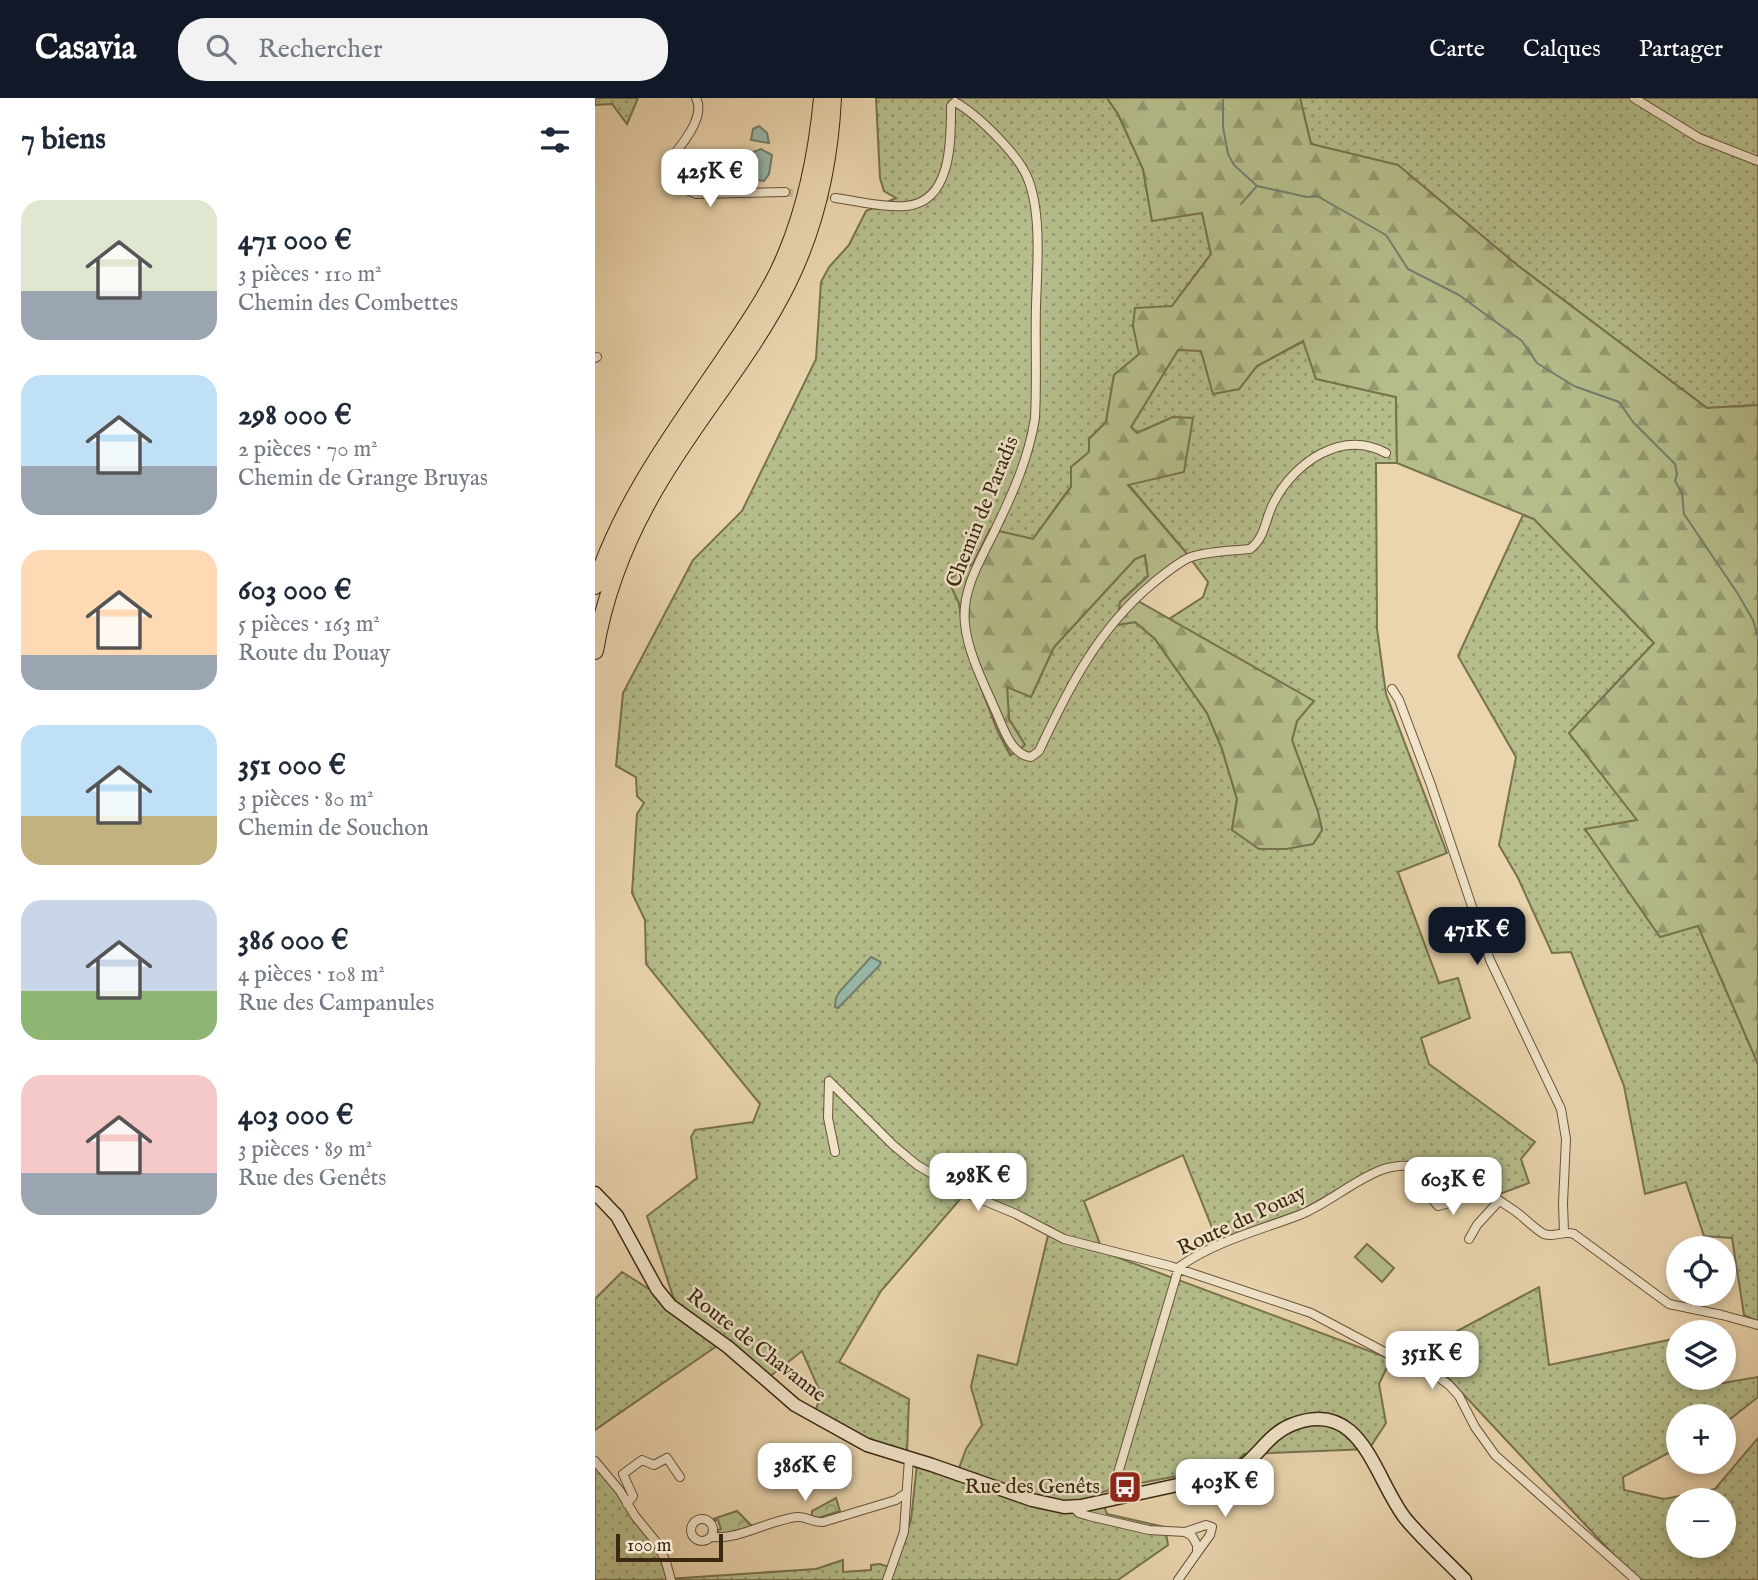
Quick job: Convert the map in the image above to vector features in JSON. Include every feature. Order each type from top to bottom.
[{"type":"highway","points":[[595,586],[605,554],[642,481],[750,320],[786,255],[804,201],[817,147],[822,98]]},
{"type":"highway","points":[[595,651],[614,576],[640,517],[677,454],[762,330],[794,270],[808,234],[823,179],[833,98]]},
{"type":"main road","name":"Route de Chavanne","points":[[598,1196],[617,1216],[657,1289],[670,1305],[728,1347],[795,1405],[867,1445],[1032,1500],[1073,1507],[1238,1471],[1279,1432],[1300,1422],[1326,1420],[1347,1428],[1363,1443],[1405,1518],[1465,1580]]},
{"type":"street","points":[[696,98],[700,107],[698,116],[670,160],[689,191],[705,195],[753,191],[785,192]]},
{"type":"street","points":[[1634,98],[1699,138],[1758,162]]},
{"type":"street","name":"Chemin de Paradis","points":[[835,198],[903,206],[924,201],[934,192],[942,178],[948,155],[951,106],[955,103],[970,112],[997,139],[1014,158],[1028,180],[1038,241],[1035,418],[1031,440],[1017,482],[980,557],[964,612],[970,645],[985,686],[1003,728],[1016,751],[1023,757],[1031,757],[1039,751],[1067,692],[1086,661],[1132,600],[1161,576],[1189,558],[1250,549],[1258,544],[1275,499],[1314,456],[1333,447],[1356,444],[1376,447],[1386,453]]},
{"type":"street","points":[[1392,690],[1399,700],[1431,785],[1490,960],[1561,1109],[1566,1139],[1564,1232]]},
{"type":"street","points":[[835,1152],[828,1118],[829,1081],[894,1145],[917,1164],[955,1188],[1016,1214],[1064,1239],[1170,1266],[1311,1313],[1396,1358],[1430,1371],[1459,1396],[1475,1427],[1495,1455],[1636,1580]]},
{"type":"street","name":"Route du Pouay","points":[[1113,1498],[1113,1490],[1178,1270],[1182,1265],[1312,1209],[1363,1178],[1394,1167],[1422,1168],[1464,1181],[1499,1201],[1544,1234],[1551,1236],[1569,1232],[1669,1304],[1758,1325]]},
{"type":"street","points":[[1432,1199],[1438,1206],[1446,1204],[1464,1181]]},
{"type":"street","points":[[1469,1239],[1477,1225],[1499,1201]]},
{"type":"street","points":[[627,1504],[632,1496],[623,1474],[642,1460],[652,1465],[667,1458],[680,1476]]},
{"type":"street","points":[[887,1580],[904,1532],[909,1458]]},
{"type":"street","points":[[595,1461],[620,1491],[661,1550],[671,1580]]},
{"type":"street","points":[[711,1537],[725,1536],[796,1517],[816,1523],[823,1522],[895,1500],[906,1493]]},
{"type":"street","points":[[1073,1507],[1079,1513],[1149,1530],[1185,1532],[1206,1525],[1212,1527],[1210,1535],[1178,1580]]},
{"type":"street","points":[[1185,1532],[1192,1536],[1197,1545],[1197,1553]]},
{"type":"green space","points":[[595,98],[638,98],[627,124],[612,104],[595,105]]},
{"type":"green space","points":[[876,98],[1107,98],[1118,114],[1143,169],[1152,220],[1202,212],[1211,254],[1172,306],[1133,326],[1140,354],[1114,375],[1106,422],[1089,439],[1090,452],[1071,467],[1071,486],[1033,539],[990,530],[973,564],[948,580],[959,603],[966,648],[998,732],[1010,755],[1025,745],[1009,719],[1007,686],[1031,697],[1054,647],[1135,559],[1145,555],[1148,576],[1120,602],[1118,625],[1135,622],[1155,639],[1207,713],[1222,749],[1237,799],[1232,830],[1313,844],[1322,830],[1292,740],[1297,721],[1313,701],[1169,619],[1203,597],[1208,582],[1128,484],[1173,417],[1137,433],[1131,427],[1178,350],[1201,350],[1213,393],[1239,389],[1257,366],[1304,341],[1316,379],[1396,397],[1397,463],[1376,463],[1377,629],[1386,694],[1447,853],[1398,872],[1439,983],[1458,978],[1470,1018],[1421,1038],[1429,1064],[1535,1142],[1521,1159],[1529,1183],[1497,1195],[1417,1165],[1370,1171],[1304,1209],[1217,1240],[1183,1155],[1084,1201],[1103,1252],[1391,1359],[1379,1384],[1386,1423],[1369,1449],[1244,1454],[1232,1466],[1099,1493],[1107,1514],[1165,1527],[1168,1545],[1118,1580],[595,1580],[595,1457],[657,1547],[667,1579],[816,1569],[843,1560],[843,1572],[871,1570],[871,1565],[880,1564],[895,1569],[911,1520],[918,1455],[959,1468],[966,1449],[982,1425],[971,1387],[978,1355],[1017,1365],[1050,1227],[968,1190],[881,1291],[839,1362],[909,1399],[907,1452],[867,1442],[815,1412],[821,1394],[802,1351],[768,1378],[727,1339],[595,1430],[595,1299],[622,1272],[676,1306],[647,1216],[697,1178],[691,1137],[695,1130],[753,1122],[760,1104],[646,964],[645,920],[632,893],[637,814],[644,803],[637,796],[636,777],[616,766],[623,693],[693,560],[742,511],[816,359],[821,282],[829,267],[849,245],[866,211],[896,198],[884,191],[880,178]]},
{"type":"green space","points":[[1107,98],[1300,98],[1311,144],[1398,165],[1517,265],[1707,408],[1758,405],[1758,1064],[1698,926],[1660,937],[1585,829],[1637,820],[1569,733],[1654,643],[1534,519],[1397,463],[1396,397],[1316,379],[1303,341],[1257,366],[1239,389],[1213,394],[1201,351],[1178,350],[1131,427],[1137,433],[1173,417],[1193,418],[1184,472],[1128,485],[1188,555],[1133,598],[1314,701],[1297,721],[1292,740],[1322,830],[1313,844],[1286,849],[1259,849],[1232,830],[1237,799],[1222,749],[1207,713],[1155,639],[1135,622],[1117,625],[1120,602],[1148,576],[1145,555],[1135,559],[1054,647],[1031,697],[1007,687],[1009,719],[1025,745],[1011,755],[998,732],[966,648],[959,603],[948,580],[973,564],[990,529],[1033,539],[1071,487],[1071,467],[1089,452],[1089,439],[1106,422],[1114,375],[1139,354],[1133,326],[1135,308],[1172,306],[1211,254],[1202,213],[1152,221],[1143,169],[1118,114]]},
{"type":"green space","points":[[1300,98],[1758,98],[1758,405],[1707,408],[1517,265],[1398,166],[1311,144]]},
{"type":"green space","points":[[1523,515],[1534,519],[1654,643],[1569,733],[1638,820],[1585,830],[1698,925],[1758,1064],[1758,1321],[1744,1315],[1736,1264],[1736,1236],[1704,1236],[1686,1182],[1645,1194],[1624,1086],[1571,952],[1552,953],[1518,878],[1499,845],[1516,757],[1458,656]]},
{"type":"green space","points":[[1367,1244],[1394,1268],[1382,1282],[1355,1257]]},
{"type":"green space","points":[[1539,1287],[1549,1365],[1666,1341],[1666,1390],[1736,1390],[1736,1381],[1758,1377],[1758,1397],[1736,1414],[1736,1404],[1666,1404],[1666,1454],[1623,1477],[1624,1490],[1666,1499],[1666,1558],[1736,1558],[1736,1488],[1716,1488],[1728,1474],[1736,1474],[1736,1464],[1758,1438],[1758,1580],[1637,1580],[1422,1350]]},
{"type":"green space","points":[[836,1498],[840,1511],[818,1518],[812,1516],[812,1511]]},
{"type":"green space","points":[[737,1511],[752,1526],[724,1534],[718,1533],[721,1529],[718,1520],[713,1519]]},
{"type":"shaded area","points":[[759,126],[767,133],[769,143],[751,140],[753,129]]},
{"type":"shaded area","points":[[761,149],[772,155],[769,174],[764,181],[756,180],[753,152]]},
{"type":"shaded area","points":[[871,957],[881,962],[880,965],[838,1008],[835,1007],[840,991]]},
{"type":"waterway","points":[[1223,98],[1223,127],[1228,154],[1234,165],[1257,186],[1307,197],[1317,196],[1386,235],[1408,269],[1459,295],[1522,341],[1537,363],[1574,386],[1619,402],[1633,422],[1675,464],[1675,481],[1682,493],[1684,514],[1738,594],[1753,620],[1758,637]]},
{"type":"waterway","points":[[1241,204],[1256,187]]},
{"type":"tunnel","points":[[785,192],[835,198]]},
{"type":"place","name":"Rue des Genêts","points":[[1125,1487]]}]
